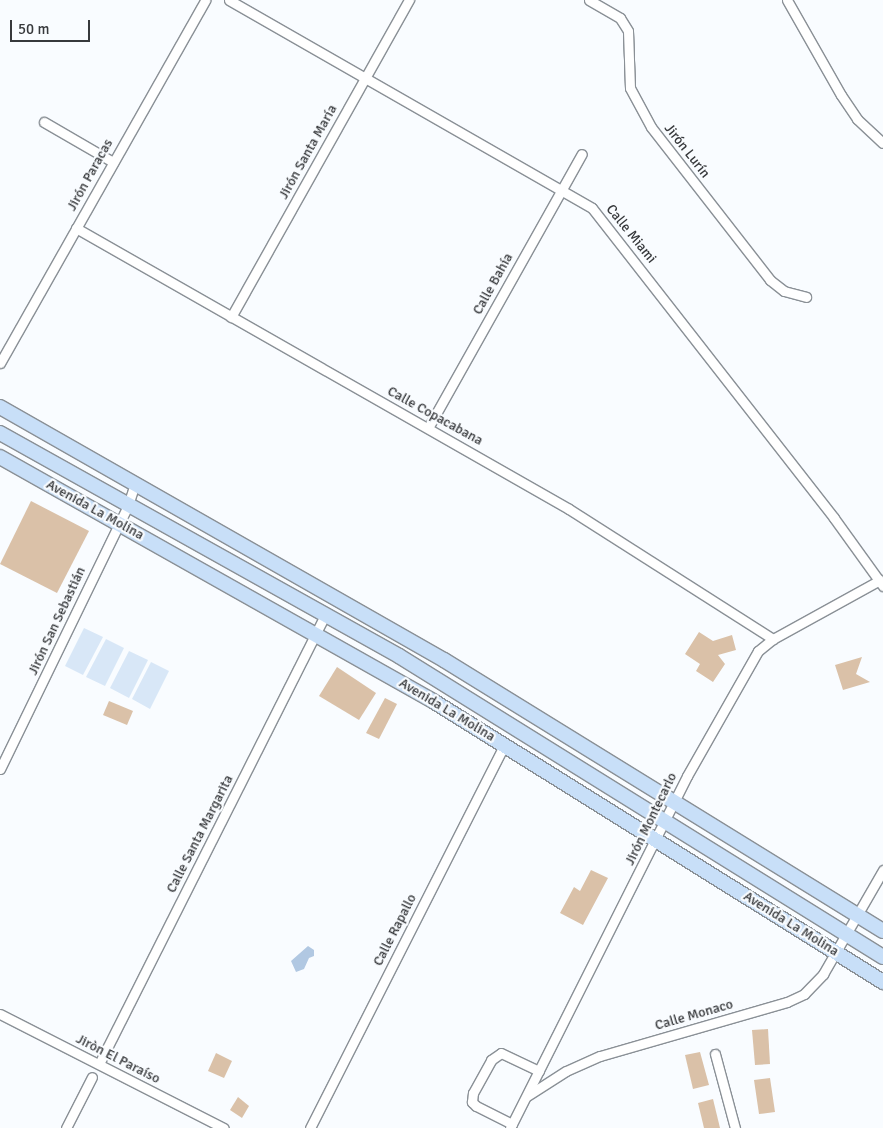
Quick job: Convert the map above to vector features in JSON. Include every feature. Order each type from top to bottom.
[{"type":"main road","points":[[0,407],[444,660],[883,931]]},
{"type":"main road","name":"Avenida La Molina","points":[[0,433],[325,615],[495,714],[883,957]]},
{"type":"main road","points":[[5,460],[51,462]]},
{"type":"main road","name":"Avenida La Molina","points":[[5,460],[316,634],[505,744],[883,982]]},
{"type":"street","name":"Jirón Paracas","points":[[0,363],[205,0]]},
{"type":"street","name":"Calle Miami","points":[[229,0],[562,188],[592,208],[606,222],[882,583]]},
{"type":"street","name":"Jirón Santa María","points":[[231,317],[409,0]]},
{"type":"street","name":"Jirón Lurín","points":[[589,0],[620,18],[628,31],[630,88],[651,127],[770,280],[784,291],[806,298]]},
{"type":"street","points":[[787,0],[841,95],[857,119],[883,143]]},
{"type":"street","points":[[44,122],[113,162]]},
{"type":"street","name":"Calle Bahía","points":[[428,428],[582,154]]},
{"type":"street","name":"Calle Copacabana","points":[[76,228],[569,509],[773,639]]},
{"type":"street","name":"Jirón San Sebastián","points":[[0,769],[128,505],[135,484]]},
{"type":"street","name":"Jirón Montecarlo","points":[[511,1126],[675,801],[755,656],[773,639],[882,583]]},
{"type":"street","name":"Calle Santa Margarita","points":[[99,1064],[325,615]]},
{"type":"street","name":"Calle Rapallo","points":[[310,1128],[505,744]]},
{"type":"street","points":[[846,934],[883,870]]},
{"type":"street","name":"Calle Monaco","points":[[527,1096],[566,1071],[600,1056],[796,999],[818,981],[846,934]]},
{"type":"street","name":"Jiròn El Paraíso","points":[[0,1014],[224,1128]]},
{"type":"street","points":[[511,1126],[476,1106],[472,1102],[474,1093],[491,1060],[501,1052],[538,1072]]},
{"type":"street","points":[[715,1054],[735,1128]]},
{"type":"street","points":[[66,1128],[92,1077]]},
{"type":"shaded area","points":[[84,628],[103,637],[83,675],[65,666]]},
{"type":"shaded area","points":[[106,639],[124,648],[105,686],[86,677]]},
{"type":"shaded area","points":[[129,651],[148,660],[129,698],[110,688]]},
{"type":"shaded area","points":[[151,662],[169,671],[150,709],[132,699]]},
{"type":"shaded area","points":[[308,946],[314,950],[314,956],[309,958],[304,969],[296,972],[291,961]]},
{"type":"building","points":[[31,501],[89,531],[57,593],[0,564]]},
{"type":"building","points":[[699,632],[713,641],[732,635],[736,650],[718,655],[725,664],[713,682],[696,671],[700,664],[685,654]]},
{"type":"building","points":[[862,657],[856,674],[870,682],[843,690],[835,665]]},
{"type":"building","points":[[337,667],[376,693],[359,720],[319,696]]},
{"type":"building","points":[[385,698],[397,704],[379,739],[366,733]]},
{"type":"building","points":[[109,701],[133,711],[127,725],[103,715]]},
{"type":"building","points":[[591,870],[608,878],[583,925],[560,913],[574,887],[580,891]]},
{"type":"building","points":[[768,1029],[770,1064],[755,1065],[752,1030]]},
{"type":"building","points":[[700,1052],[709,1085],[693,1089],[685,1055]]},
{"type":"building","points":[[216,1053],[232,1061],[224,1078],[208,1071]]},
{"type":"building","points":[[770,1078],[775,1112],[759,1114],[754,1080]]},
{"type":"building","points":[[238,1097],[249,1106],[242,1118],[230,1110]]},
{"type":"building","points":[[713,1099],[720,1128],[704,1128],[698,1103]]}]
